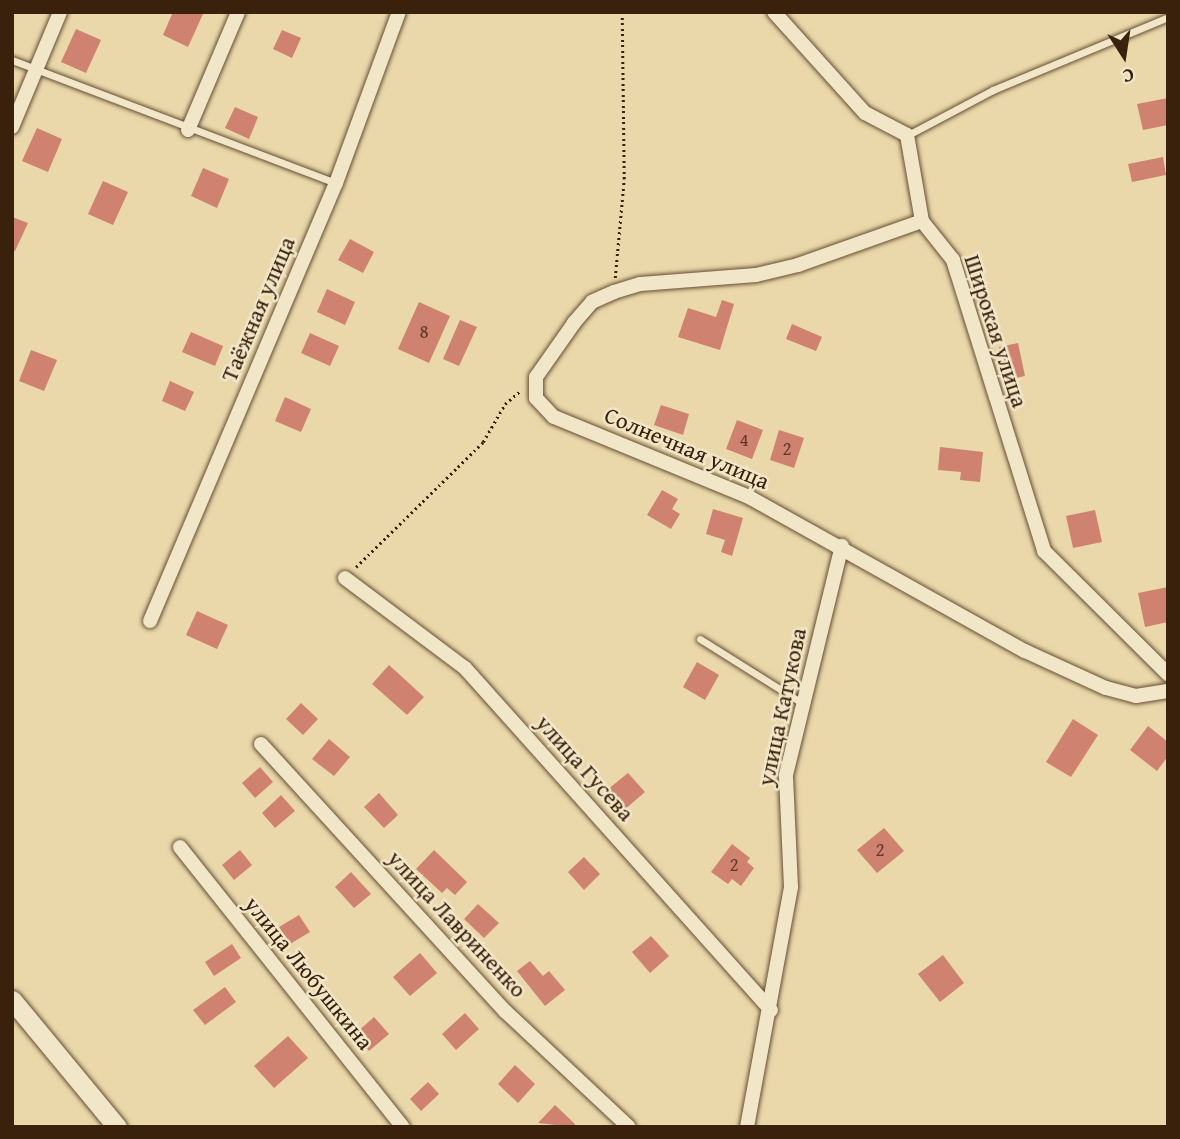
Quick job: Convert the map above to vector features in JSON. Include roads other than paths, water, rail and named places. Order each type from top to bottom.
[{"type":"main road","points":[[12,1000],[117,1127]]},
{"type":"street","points":[[12,127],[60,12]]},
{"type":"street","points":[[188,130],[238,12]]},
{"type":"street","name":"Таёжная улица","points":[[150,621],[336,183],[399,12]]},
{"type":"street","points":[[774,12],[865,113],[907,135],[922,220]]},
{"type":"street","name":"Солнечная улица","points":[[922,220],[798,265],[756,275],[640,284],[592,302],[536,377],[536,398],[554,417],[749,497],[842,546],[1025,650],[1106,688],[1136,696],[1168,691]]},
{"type":"street","name":"Широкая улица","points":[[922,220],[953,260],[1044,551],[1168,674]]},
{"type":"street","name":"улица Катукова","points":[[747,1127],[771,1010],[790,887],[786,775],[842,546]]},
{"type":"street","name":"улица Гусева","points":[[345,578],[465,668],[771,1010]]},
{"type":"street","name":"улица Лавриненко","points":[[261,744],[506,1012],[629,1127]]},
{"type":"street","name":"улица Любушкина","points":[[180,847],[403,1127]]},
{"type":"lane","points":[[907,135],[993,90],[1168,17]]},
{"type":"lane","points":[[12,60],[188,130],[336,183]]},
{"type":"lane","points":[[701,639],[802,703]]}]
